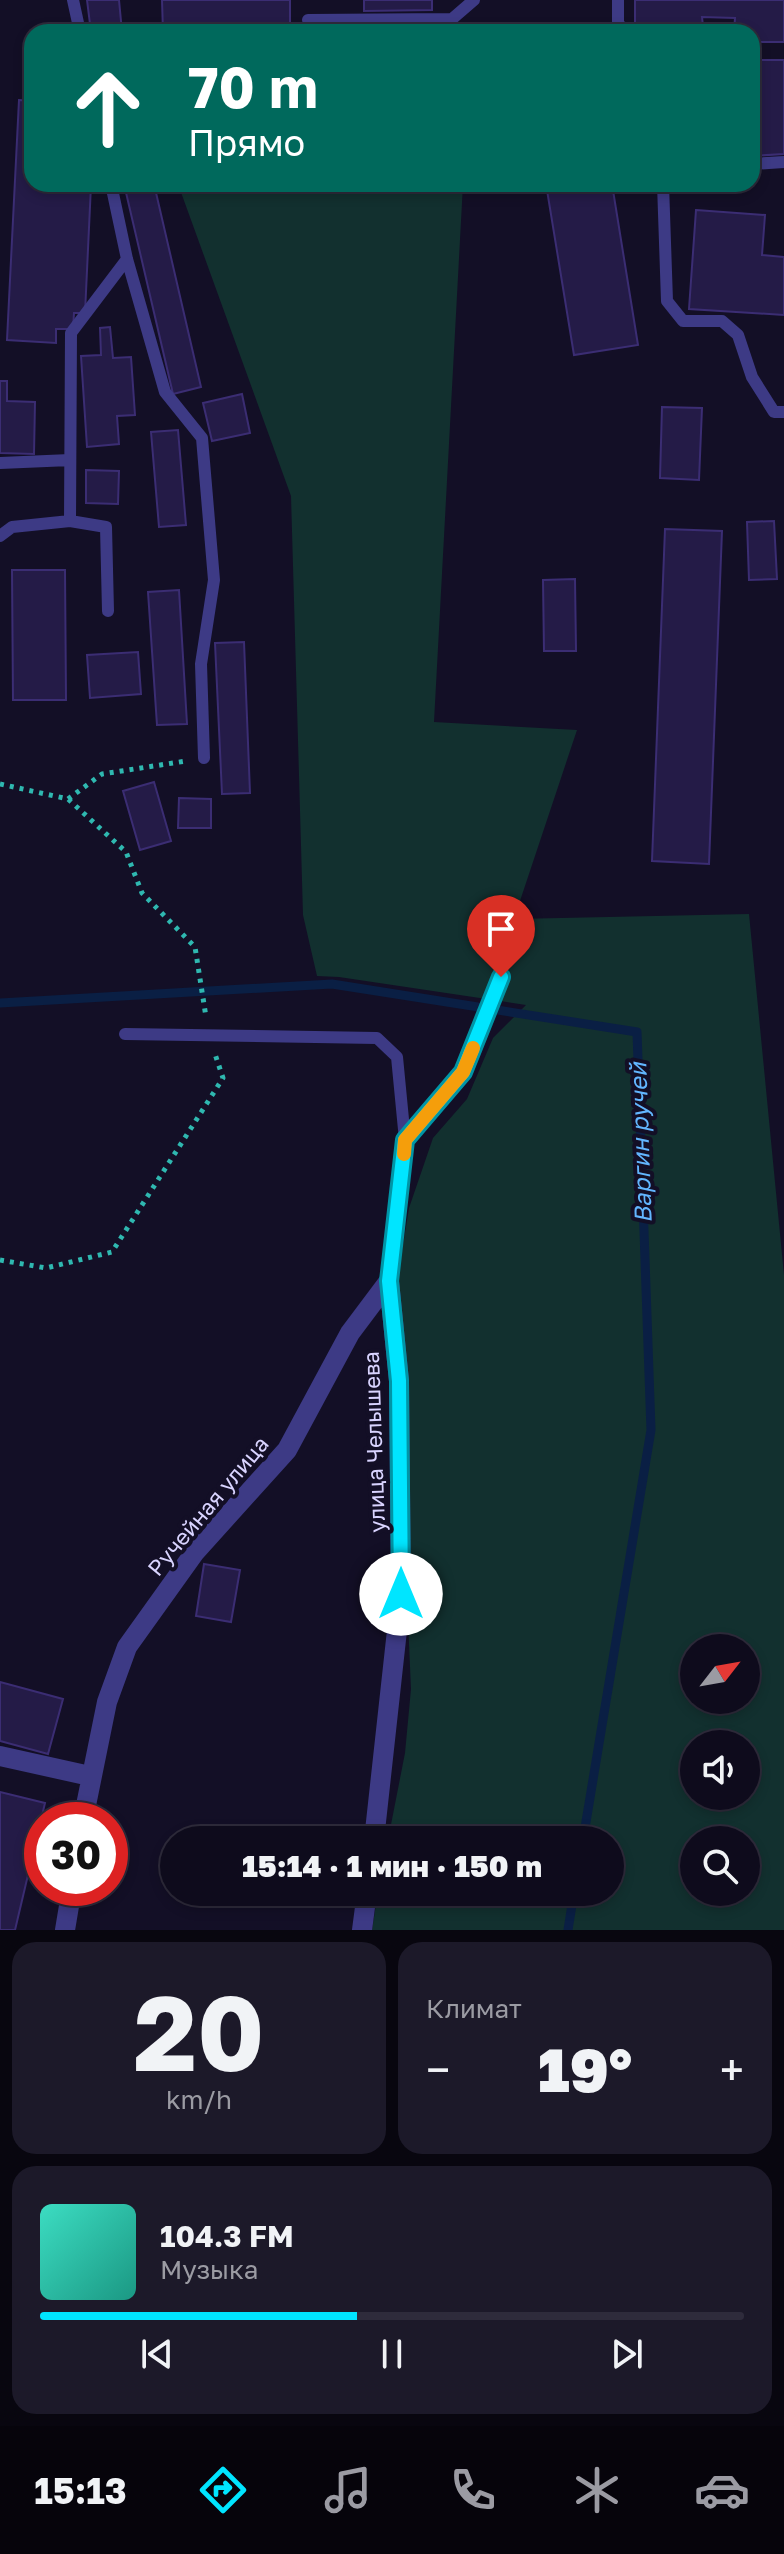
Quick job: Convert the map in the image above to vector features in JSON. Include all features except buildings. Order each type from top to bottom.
[{"type":"street","name":"Ручейная улица","points":[[86,1802],[107,1702],[127,1647],[195,1552],[287,1450],[350,1333],[389,1281]]},
{"type":"street","name":"улица Челышева","points":[[376,1826],[401,1594],[399,1381],[389,1281]]},
{"type":"street","points":[[0,1756],[90,1776]]},
{"type":"street","points":[[65,1930],[69,1906]]},
{"type":"street","points":[[362,1930],[365,1906]]},
{"type":"lane","points":[[73,0],[78,24]]},
{"type":"lane","points":[[308,20],[452,19],[474,0]]},
{"type":"lane","points":[[618,0],[619,24]]},
{"type":"lane","points":[[760,164],[784,162]]},
{"type":"lane","points":[[113,192],[127,259],[165,392],[202,438],[214,580],[201,664],[204,758]]},
{"type":"lane","points":[[663,192],[667,301],[683,321],[722,321],[738,335],[752,377],[774,412],[784,412]]},
{"type":"lane","points":[[70,521],[71,333],[127,259]]},
{"type":"lane","points":[[0,463],[70,460]]},
{"type":"lane","points":[[0,536],[12,527],[70,521],[106,527],[108,611]]},
{"type":"lane","points":[[405,1140],[463,1072],[501,977]]},
{"type":"lane","points":[[125,1034],[377,1038],[397,1057],[405,1140],[389,1281]]},
{"type":"path","points":[[68,799],[102,774],[204,758]]},
{"type":"path","points":[[0,784],[68,799],[126,852],[142,893],[195,947],[209,1035],[223,1078],[112,1252],[46,1268],[0,1260]]},
{"type":"green space","points":[[181,192],[463,192],[434,722],[577,730],[514,919],[749,914],[784,1275],[784,1930],[372,1930],[376,1906],[624,1906],[624,1826],[391,1826],[405,1753],[411,1689],[394,1301],[409,1208],[433,1138],[467,1099],[493,1038],[526,1005],[317,976],[303,915],[291,496]]},
{"type":"waterway","name":"Варгин ручей","points":[[0,1003],[332,984],[637,1032],[651,1430],[585,1826]]},
{"type":"waterway","name":"Варгин ручей","points":[[568,1930],[572,1906]]},
{"type":"slow traffic","points":[[404,1154],[405,1140],[463,1072],[473,1048]]},
{"type":"route","points":[[401,1594],[399,1381],[389,1281],[405,1140],[463,1072],[501,977]]}]
